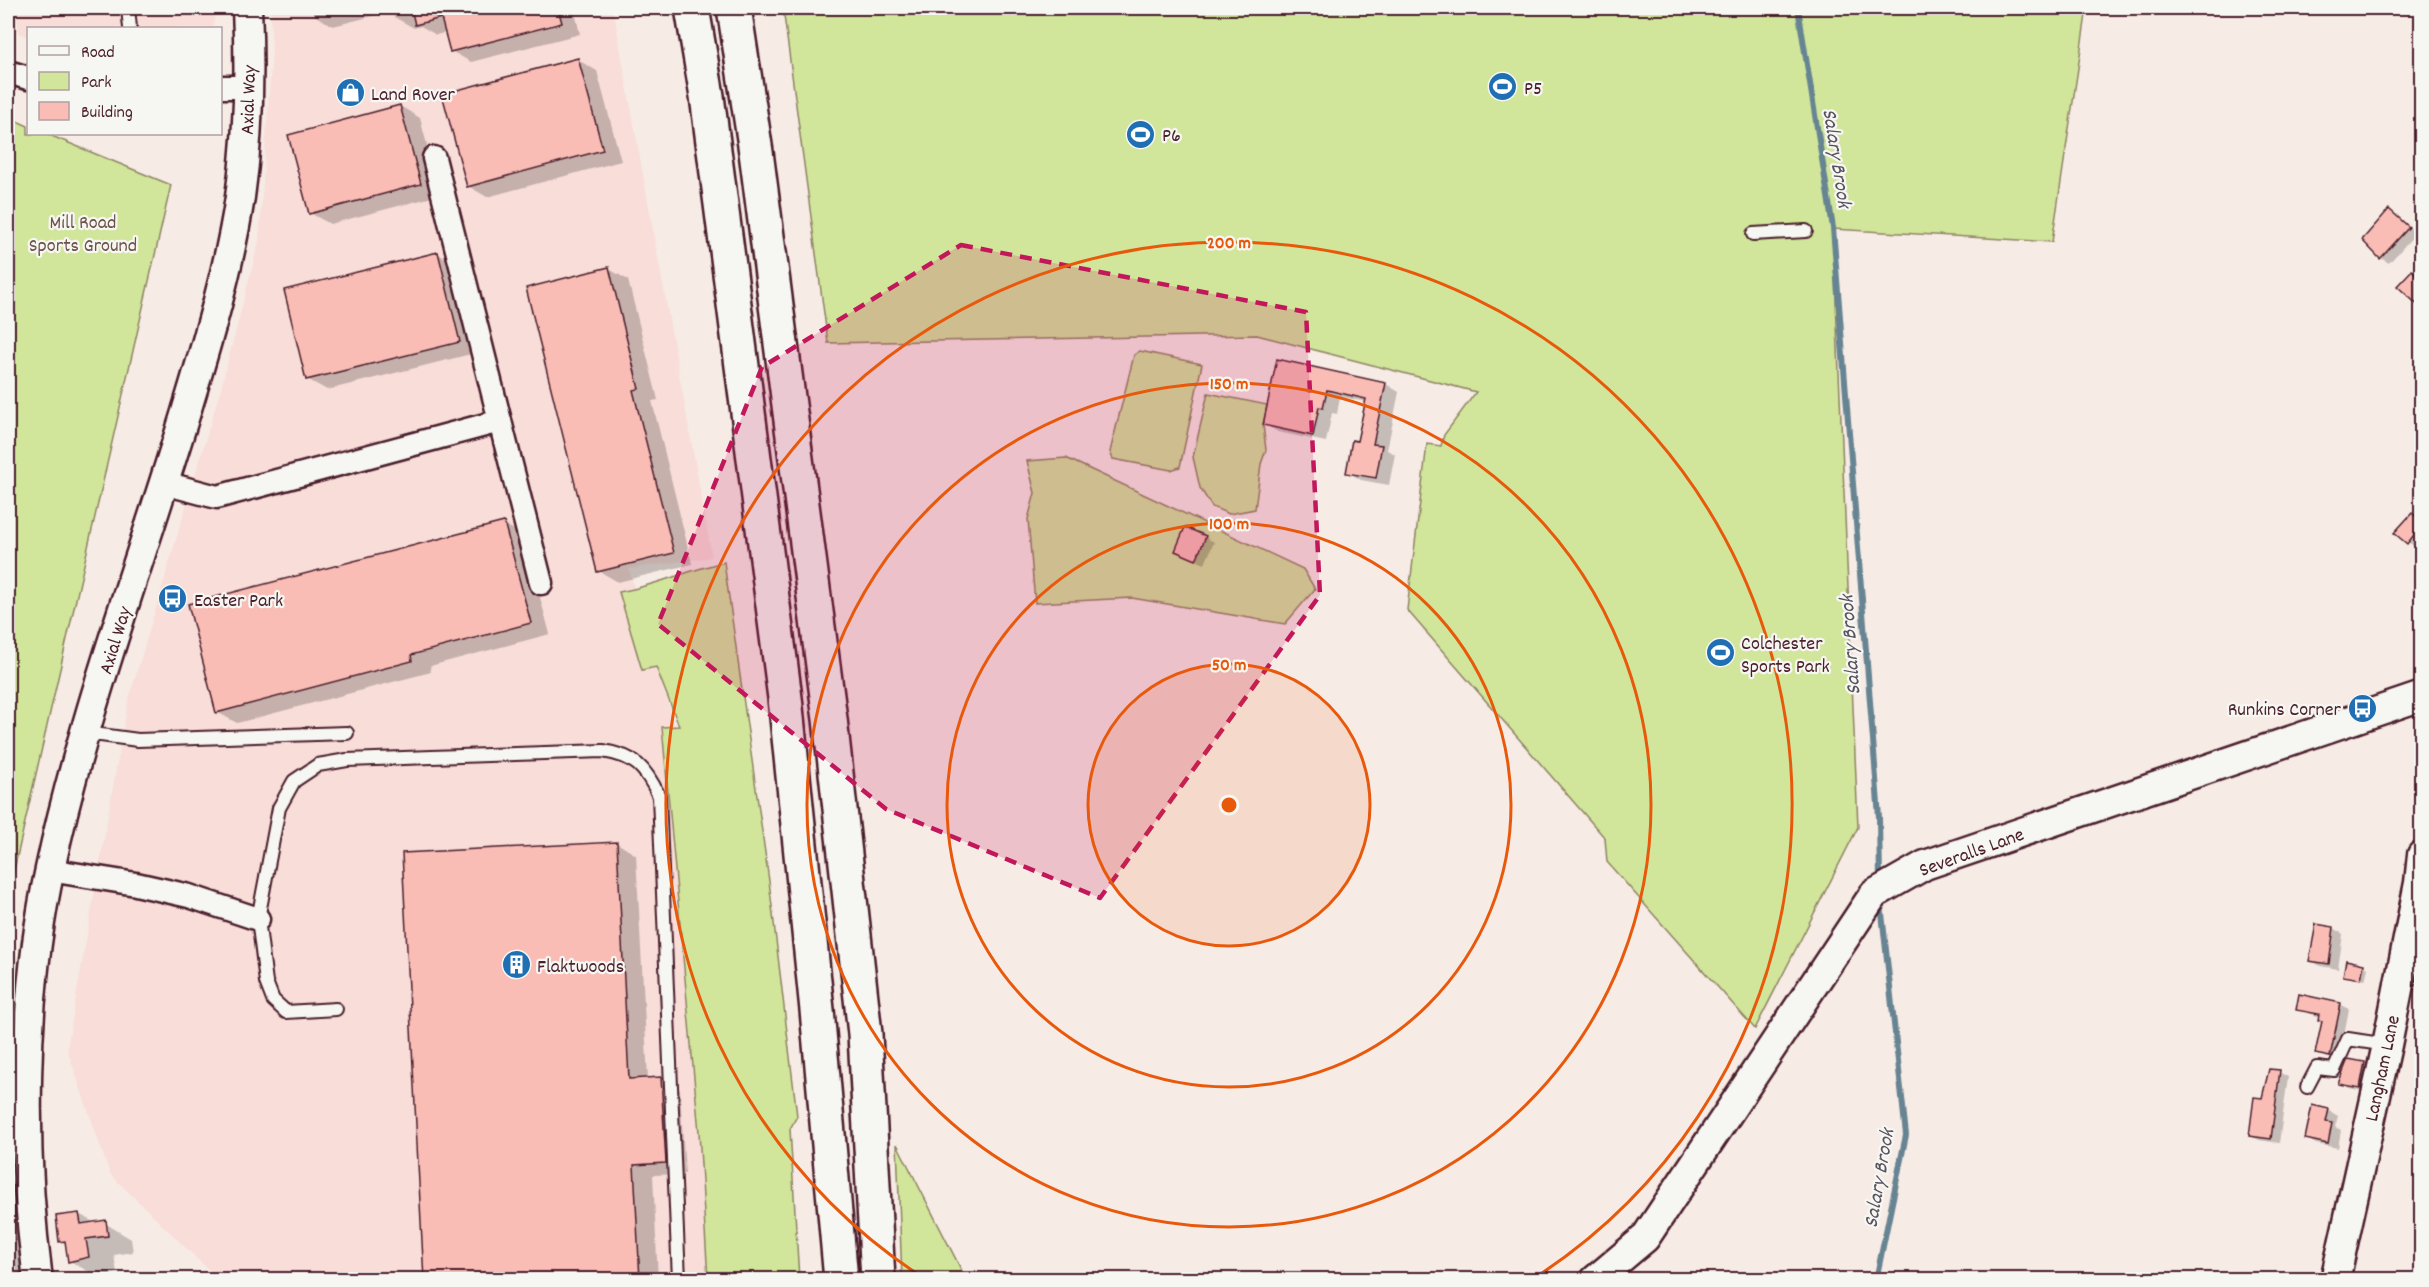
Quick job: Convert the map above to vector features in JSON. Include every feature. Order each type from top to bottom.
[{"type":"highway","points":[[686,8],[707,96]]},
{"type":"highway","points":[[692,8],[707,96],[785,698],[818,1010],[841,1280]]},
{"type":"highway","points":[[734,8],[756,152],[831,730],[865,1034],[878,1280]]},
{"type":"street","name":"Axial Way","points":[[38,1280],[26,1083],[33,979],[49,870],[86,733],[164,483],[221,288],[240,198],[249,87],[247,8]]},
{"type":"street","points":[[8,72],[27,78]]},
{"type":"street","points":[[222,87],[249,87]]},
{"type":"street","points":[[434,158],[541,584]]},
{"type":"street","points":[[164,483],[217,497],[500,422]]},
{"type":"street","name":"Severalls Lane","points":[[1595,1280],[1645,1238],[1874,894],[1925,865],[2421,696]]},
{"type":"street","name":"Langham Lane","points":[[2335,1280],[2387,1045],[2419,883],[2421,855]]},
{"type":"street","points":[[49,870],[189,896],[258,919]]},
{"type":"lane","points":[[128,8],[130,27]]},
{"type":"lane","points":[[1753,234],[1806,231]]},
{"type":"lane","points":[[86,733],[138,740],[346,733]]},
{"type":"lane","points":[[336,1009],[286,1012],[273,1000],[266,982],[258,919],[279,808],[294,781],[318,765],[403,757],[603,751],[623,754],[640,766],[659,796],[680,1280]]},
{"type":"lane","points":[[2307,1087],[2317,1068],[2334,1070],[2348,1039],[2387,1045]]},
{"type":"highlighted area","points":[[961,245],[1306,312],[1320,595],[1100,898],[886,809],[658,624],[762,367]]},
{"type":"shaded area","points":[[17,8],[216,8],[213,27],[27,27],[27,37],[18,33]]},
{"type":"shaded area","points":[[270,8],[613,8],[712,557],[629,569],[674,724],[715,1098],[724,1279],[218,1279],[110,1174],[67,1049],[128,702],[221,388],[259,241],[272,51]]},
{"type":"green space","name":"Colchester Sports Park","points":[[783,8],[2087,8],[2052,242],[1833,229],[1858,827],[1755,1029],[1607,862],[1605,838],[1407,610],[1427,444],[1441,446],[1444,435],[1476,392],[1257,335],[828,343]]},
{"type":"green space","name":"Mill Road Sports Ground","points":[[8,117],[27,126],[27,135],[49,135],[171,185],[8,896]]},
{"type":"green space","points":[[1140,351],[1202,364],[1180,467],[1171,470],[1113,459],[1110,452],[1134,355]]},
{"type":"green space","points":[[1208,393],[1267,405],[1263,425],[1266,450],[1261,464],[1255,509],[1229,514],[1212,507],[1200,488],[1193,457]]},
{"type":"green space","points":[[1066,458],[1303,569],[1315,589],[1285,624],[1132,598],[1035,603],[1028,519],[1035,493],[1027,461]]},
{"type":"green space","points":[[724,562],[769,881],[797,1116],[790,1129],[799,1279],[708,1279],[699,1132],[662,727],[679,726],[656,667],[642,670],[619,592]]},
{"type":"green space","points":[[897,1144],[966,1279],[902,1279]]},
{"type":"building","points":[[411,8],[558,8],[562,23],[450,52],[441,18],[415,25]]},
{"type":"building","points":[[578,58],[603,150],[467,187],[442,94]]},
{"type":"building","points":[[400,105],[421,184],[309,214],[288,135]]},
{"type":"building","points":[[2389,209],[2409,227],[2380,259],[2362,240]]},
{"type":"building","points":[[438,252],[460,342],[306,380],[284,290]]},
{"type":"building","points":[[609,267],[639,389],[633,390],[674,553],[597,572],[526,288]]},
{"type":"building","points":[[2412,270],[2421,279],[2421,308],[2397,286]]},
{"type":"building","points":[[1277,359],[1386,383],[1373,444],[1382,445],[1376,478],[1346,473],[1352,440],[1357,441],[1366,399],[1327,390],[1323,408],[1319,407],[1313,436],[1263,425]]},
{"type":"building","points":[[2412,513],[2421,521],[2421,526],[2407,544],[2394,533]]},
{"type":"building","points":[[504,522],[531,623],[411,655],[412,661],[216,713],[188,604]]},
{"type":"building","points":[[1185,527],[1206,536],[1196,560],[1175,551]]},
{"type":"building","name":"Flaktwoods","points":[[617,842],[629,1079],[661,1077],[666,1163],[634,1165],[640,1280],[424,1280],[402,853]]},
{"type":"building","points":[[2316,924],[2334,927],[2329,964],[2309,961]]},
{"type":"building","points":[[2346,960],[2364,964],[2361,979],[2343,976]]},
{"type":"building","points":[[2299,994],[2341,1003],[2330,1057],[2315,1054],[2322,1021],[2318,1020],[2319,1014],[2296,1010]]},
{"type":"building","points":[[2348,1059],[2365,1062],[2360,1088],[2338,1084]]},
{"type":"building","points":[[2269,1069],[2280,1070],[2271,1139],[2249,1136],[2254,1097],[2262,1098]]},
{"type":"building","points":[[2312,1105],[2329,1109],[2326,1122],[2332,1123],[2328,1144],[2305,1139]]},
{"type":"building","points":[[79,1213],[81,1224],[106,1220],[108,1236],[86,1239],[89,1257],[68,1262],[65,1241],[59,1242],[56,1216]]},
{"type":"waterway","name":"Salary Brook","points":[[1798,8],[1833,228],[1879,817],[1880,882]]},
{"type":"waterway","name":"Salary Brook","points":[[1876,1280],[1906,1135],[1881,904]]},
{"type":"place","name":"P5","points":[[1503,87]]},
{"type":"place","name":"Land Rover","points":[[350,93]]},
{"type":"place","name":"P6","points":[[1141,134]]},
{"type":"place","name":"Easter Park","points":[[173,599]]},
{"type":"place","name":"Colchester Sports Park","points":[[1720,653]]},
{"type":"place","name":"Runkins Corner","points":[[2362,708]]},
{"type":"place","name":"Flaktwoods","points":[[516,965]]}]
